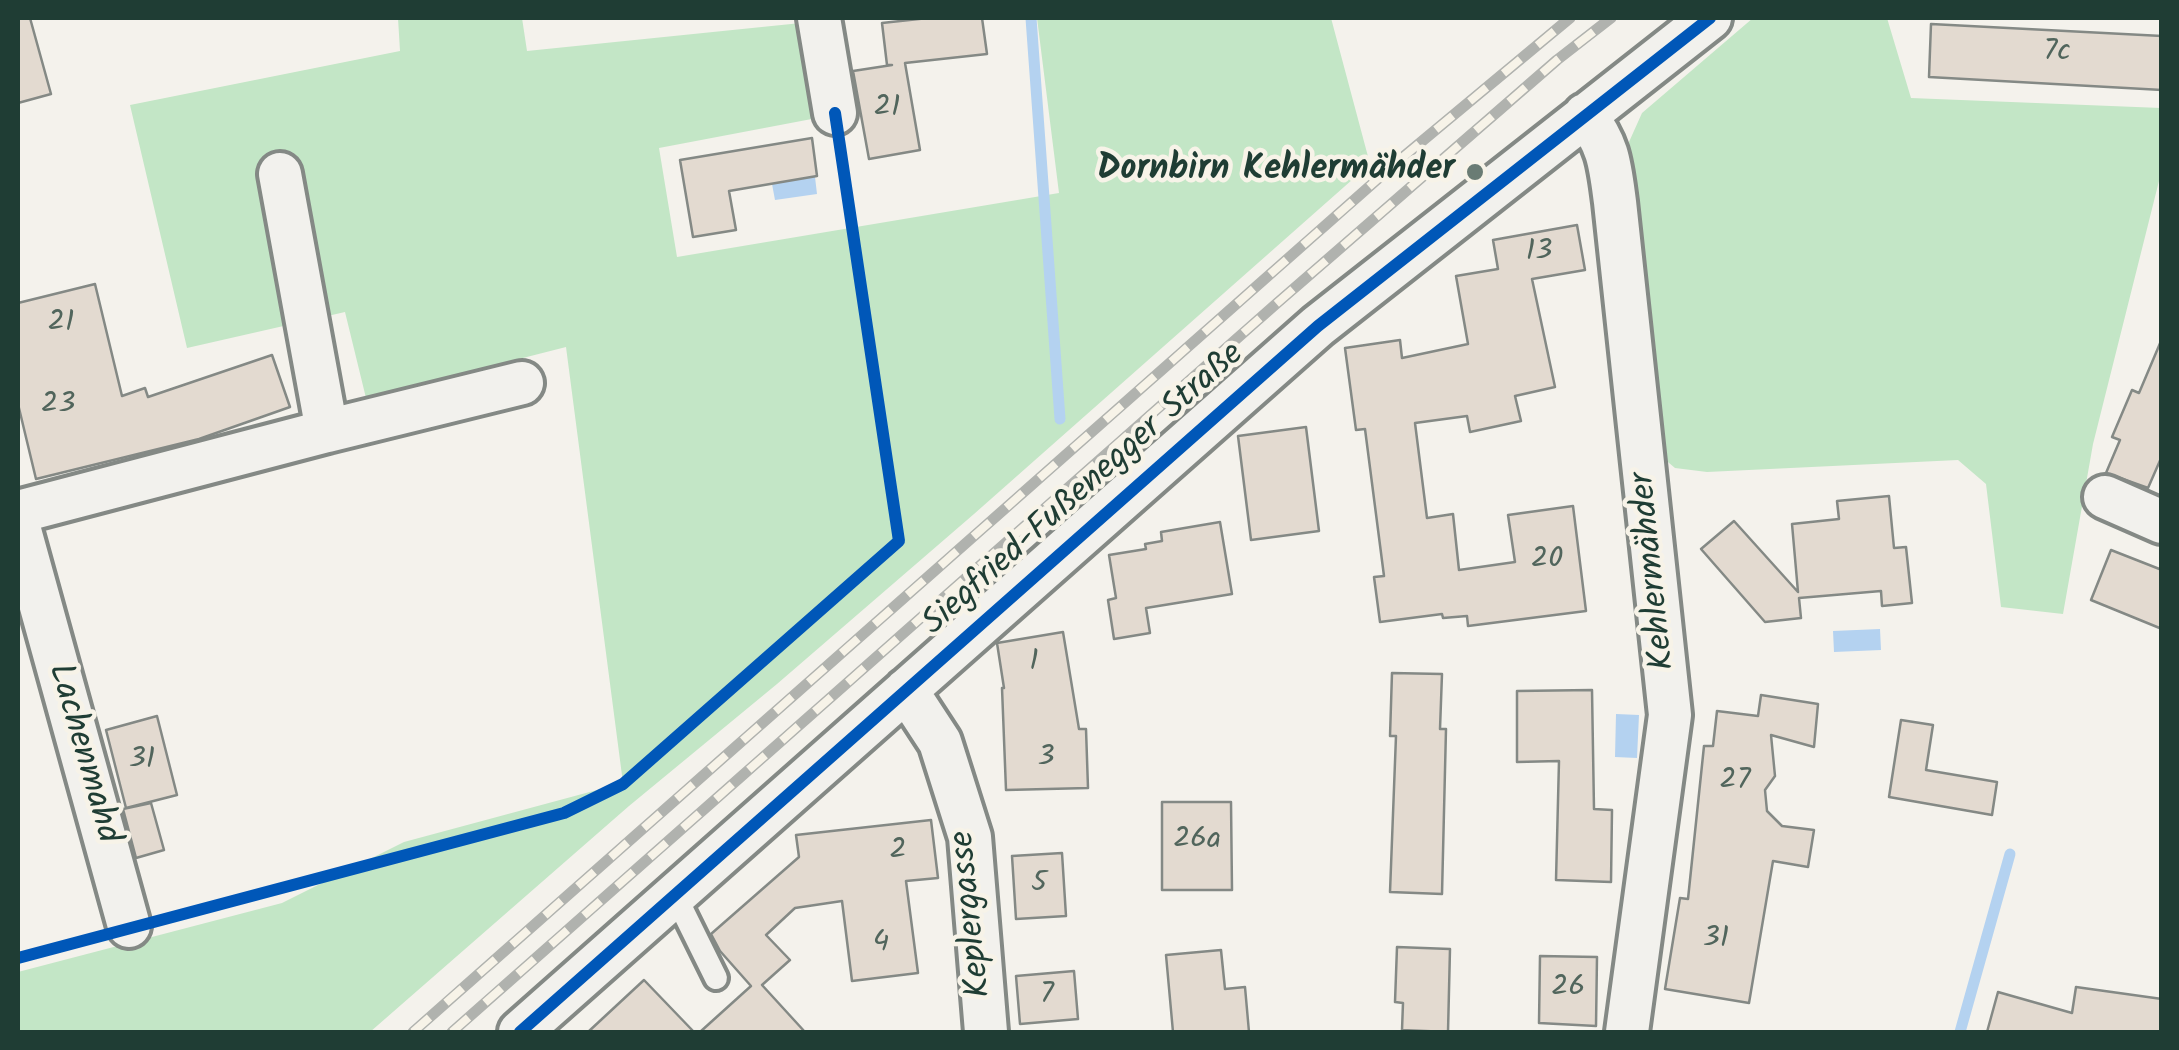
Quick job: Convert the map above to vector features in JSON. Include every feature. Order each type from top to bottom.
[{"type":"street","points":[[819,18],[834,113]]},
{"type":"street","name":"Siegfried-Fußenegger Straße","points":[[520,1032],[1318,326],[1710,18]]},
{"type":"street","name":"Kehlermähder","points":[[1585,114],[1608,151],[1670,715],[1627,1032]]},
{"type":"street","points":[[280,174],[327,431]]},
{"type":"street","points":[[18,512],[522,382]]},
{"type":"street","points":[[2106,498],[2162,522]]},
{"type":"street","name":"Lachenmahd","points":[[18,523],[129,926]]},
{"type":"street","name":"Keplergasse","points":[[906,690],[940,742],[970,837],[986,1032]]},
{"type":"lane","points":[[674,895],[716,978]]},
{"type":"green space","points":[[398,18],[522,18],[527,51],[801,23],[817,118],[659,148],[677,257],[1059,193],[1037,18],[1331,18],[1370,164],[974,514],[370,1032],[18,1032],[18,972],[282,903],[404,842],[623,783],[566,347],[366,398],[345,312],[187,348],[130,105],[400,51]]},
{"type":"green space","points":[[1753,18],[1887,18],[1911,98],[2161,108],[2161,173],[2093,444],[2063,614],[2001,607],[1986,484],[1958,460],[1707,472],[1675,468],[1656,452],[1629,142],[1642,113]]},
{"type":"water","points":[[815,177],[817,194],[775,200],[772,184]]},
{"type":"water","points":[[1880,629],[1881,650],[1834,652],[1833,631]]},
{"type":"water","points":[[1616,714],[1639,715],[1637,758],[1615,757]]},
{"type":"building","points":[[18,18],[30,18],[51,94],[18,103]]},
{"type":"building","points":[[982,18],[987,54],[905,63],[920,150],[869,159],[853,71],[892,65],[887,65],[882,23]]},
{"type":"building","points":[[1931,24],[2162,36],[2162,90],[1929,77]]},
{"type":"building","points":[[812,138],[817,176],[729,191],[736,230],[693,237],[680,160]]},
{"type":"building","points":[[1577,225],[1585,270],[1532,279],[1555,387],[1515,396],[1521,421],[1470,432],[1467,416],[1415,423],[1427,518],[1453,514],[1459,570],[1515,562],[1508,515],[1573,506],[1586,611],[1468,626],[1467,616],[1443,618],[1442,614],[1380,622],[1374,577],[1384,576],[1365,429],[1356,430],[1345,348],[1400,340],[1402,358],[1468,344],[1456,276],[1498,269],[1493,240]]},
{"type":"building","points":[[95,284],[122,396],[145,388],[148,397],[272,355],[290,407],[199,439],[36,479],[18,404],[18,303]]},
{"type":"building","points":[[2161,341],[2162,456],[2148,488],[2106,473],[2120,440],[2112,437],[2132,390],[2139,393]]},
{"type":"building","points":[[1306,427],[1319,531],[1251,540],[1238,436]]},
{"type":"building","points":[[1889,496],[1894,548],[1906,547],[1912,603],[1882,606],[1881,591],[1799,598],[1801,618],[1765,622],[1701,549],[1734,521],[1798,592],[1792,524],[1839,519],[1837,501]]},
{"type":"building","points":[[1220,522],[1232,594],[1146,608],[1150,633],[1114,639],[1108,600],[1116,598],[1109,555],[1146,549],[1145,544],[1162,541],[1161,532]]},
{"type":"building","points":[[2111,550],[2162,570],[2162,629],[2091,600]]},
{"type":"building","points":[[1063,632],[1079,729],[1086,729],[1088,788],[1006,790],[1004,688],[997,643]]},
{"type":"building","points":[[1392,673],[1442,674],[1440,729],[1446,729],[1442,894],[1390,892],[1396,736],[1390,736]]},
{"type":"building","points":[[1592,690],[1594,809],[1612,810],[1611,882],[1556,880],[1559,761],[1517,762],[1517,691]]},
{"type":"building","points":[[1761,695],[1818,704],[1814,747],[1771,735],[1775,776],[1765,790],[1767,811],[1782,826],[1814,830],[1808,867],[1773,861],[1749,1003],[1665,989],[1680,898],[1688,899],[1704,746],[1713,746],[1717,711],[1758,716]]},
{"type":"building","points":[[157,716],[177,795],[126,808],[106,730]]},
{"type":"building","points":[[1901,720],[1933,725],[1926,770],[1997,782],[1992,815],[1889,797]]},
{"type":"building","points":[[1162,802],[1231,802],[1232,890],[1162,890]]},
{"type":"building","points":[[151,803],[164,850],[136,858],[123,809]]},
{"type":"building","points":[[931,820],[938,878],[906,881],[918,973],[852,981],[842,901],[795,908],[766,935],[790,960],[762,985],[805,1032],[700,1032],[751,986],[720,951],[711,934],[799,857],[796,835]]},
{"type":"building","points":[[1062,853],[1066,916],[1016,919],[1012,856]]},
{"type":"building","points":[[1397,947],[1450,949],[1448,1032],[1402,1030],[1403,1003],[1395,1002]]},
{"type":"building","points":[[1221,950],[1225,989],[1245,987],[1249,1032],[1173,1032],[1166,955]]},
{"type":"building","points":[[1540,956],[1597,957],[1596,1026],[1539,1023]]},
{"type":"building","points":[[1074,971],[1078,1019],[1020,1024],[1016,976]]},
{"type":"building","points":[[644,980],[694,1032],[588,1032]]},
{"type":"building","points":[[2076,987],[2162,999],[2162,1032],[1987,1032],[1998,992],[2072,1013]]},
{"type":"waterway","points":[[1031,18],[1060,419]]},
{"type":"waterway","points":[[1960,1032],[2010,854]]},
{"type":"railway","points":[[413,1032],[1397,162],[1570,18]]},
{"type":"railway","points":[[452,1032],[1276,304],[1557,60],[1611,18]]},
{"type":"cycle path","points":[[520,1032],[1318,326],[1710,18]]},
{"type":"cycle path","points":[[18,958],[564,813],[623,784],[899,541],[835,113]]},
{"type":"place","name":"Dornbirn Kehlermähder","points":[[1475,172]]}]
